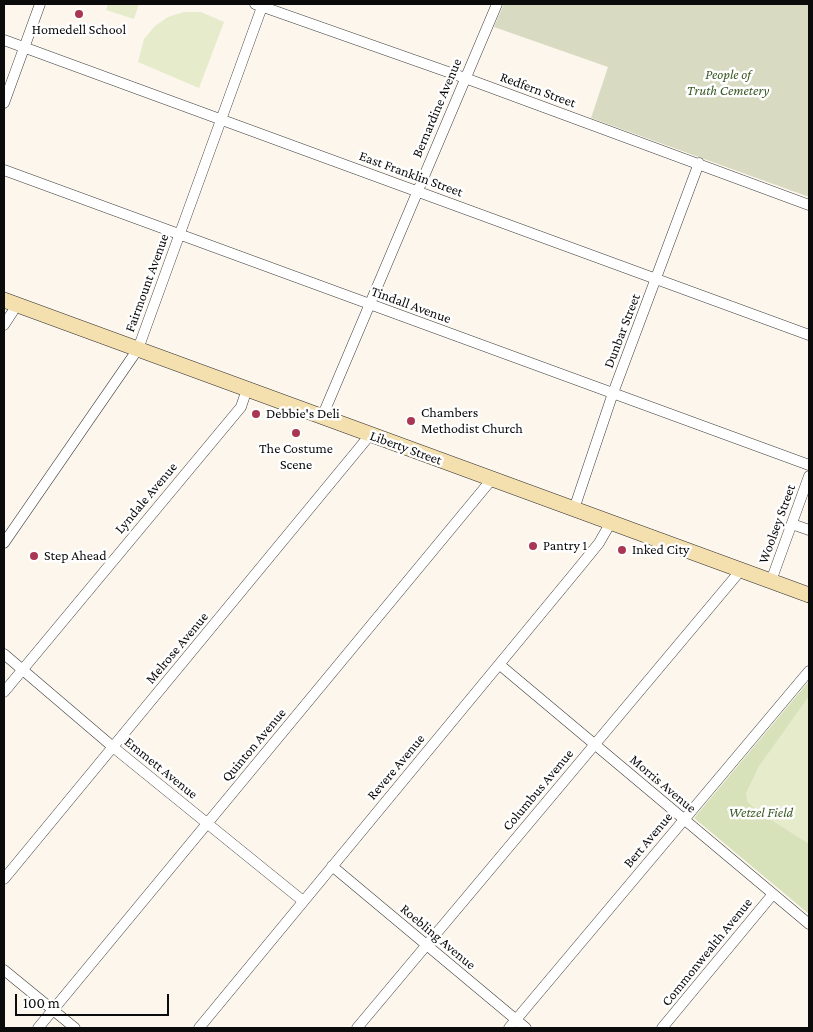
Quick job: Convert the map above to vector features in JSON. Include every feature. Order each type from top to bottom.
[{"type":"street","points":[[4,103],[40,4]]},
{"type":"street","name":"Bernardine Avenue","points":[[322,417],[497,4]]},
{"type":"street","name":"Redfern Street","points":[[260,5],[465,78],[809,205]]},
{"type":"street","name":"Fairmount Avenue","points":[[4,544],[138,349],[222,120],[260,5]]},
{"type":"street","name":"East Franklin Street","points":[[4,40],[809,335]]},
{"type":"street","name":"Dunbar Street","points":[[574,509],[613,393],[699,164]]},
{"type":"street","name":"Tindall Avenue","points":[[4,170],[809,465]]},
{"type":"street","points":[[4,325],[10,303]]},
{"type":"street","name":"Liberty Street","points":[[10,303],[809,595]]},
{"type":"street","name":"Lyndale Avenue","points":[[4,692],[241,407],[247,389]]},
{"type":"street","name":"Melrose Avenue","points":[[4,879],[370,434]]},
{"type":"street","name":"Woolsey Street","points":[[771,581],[809,476]]},
{"type":"street","name":"Quinton Avenue","points":[[38,1028],[492,479]]},
{"type":"street","name":"Revere Avenue","points":[[199,1028],[500,665],[591,553],[611,522]]},
{"type":"street","points":[[792,524],[809,530]]},
{"type":"street","name":"Columbus Avenue","points":[[357,1028],[741,570]]},
{"type":"street","name":"Emmett Avenue","points":[[4,654],[113,746],[303,901]]},
{"type":"street","name":"Morris Avenue","points":[[500,665],[809,924]]},
{"type":"street","name":"Bert Avenue","points":[[509,1028],[809,670]]},
{"type":"street","name":"Roebling Avenue","points":[[332,866],[526,1028]]},
{"type":"street","name":"Commonwealth Avenue","points":[[662,1028],[773,894]]},
{"type":"street","points":[[4,970],[75,1028]]},
{"type":"green space","points":[[108,4],[139,4],[134,19],[106,10]]},
{"type":"green space","name":"People of Truth Cemetery","points":[[504,4],[809,4],[809,197],[591,118],[608,67],[494,27]]},
{"type":"green space","points":[[184,12],[201,12],[224,22],[199,88],[138,62],[144,39],[155,26],[168,17]]},
{"type":"green space","name":"Wetzel Field","points":[[809,681],[809,914],[694,818]]},
{"type":"green space","points":[[809,696],[809,844],[757,811],[747,801],[746,793],[759,766]]},
{"type":"place","name":"Homedell School","points":[[79,14]]},
{"type":"place","name":"Debbie's Deli","points":[[256,414]]},
{"type":"place","name":"Chambers Methodist Church","points":[[411,421]]},
{"type":"place","name":"The Costume Scene","points":[[296,433]]},
{"type":"place","name":"Pantry 1","points":[[533,546]]},
{"type":"place","name":"Inked City","points":[[622,550]]},
{"type":"place","name":"Step Ahead","points":[[34,556]]}]
